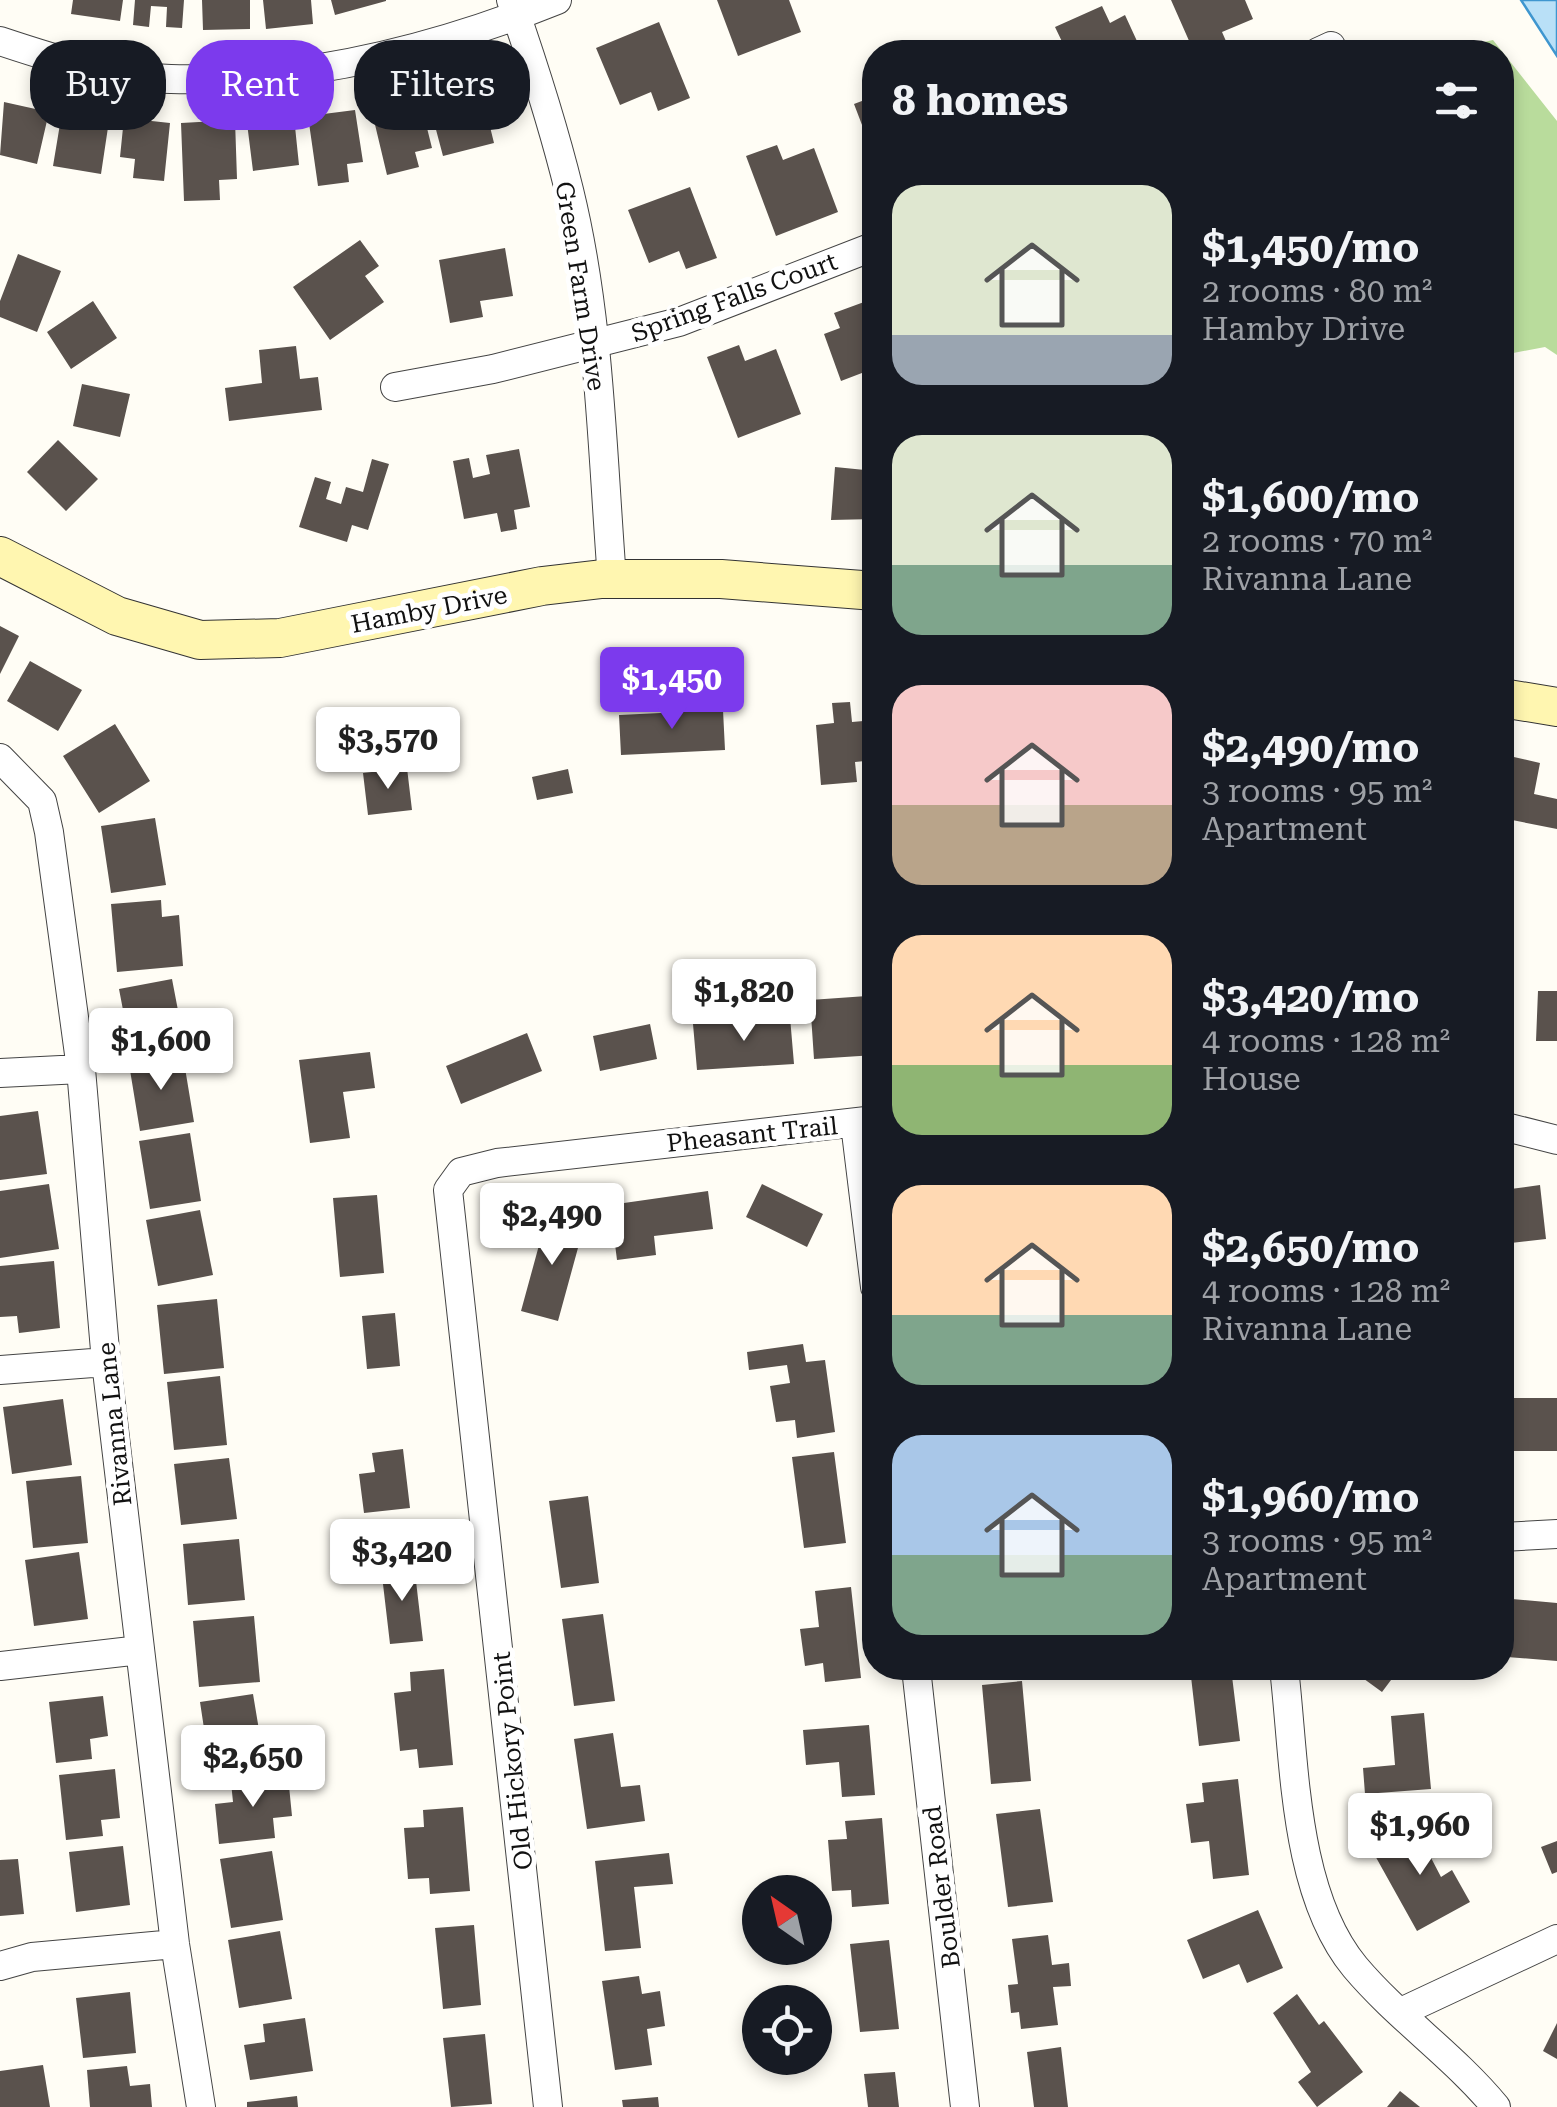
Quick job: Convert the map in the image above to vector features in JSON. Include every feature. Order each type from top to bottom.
[{"type":"street","points":[[0,41],[69,64],[168,80],[274,74],[375,60],[514,8],[557,0]]},
{"type":"street","name":"Green Farm Drive","points":[[514,8],[533,59],[570,193],[592,346],[612,579]]},
{"type":"street","name":"Spring Falls Court","points":[[395,387],[592,346],[680,322],[862,251]]},
{"type":"street","name":"Hamby Drive","points":[[0,556],[117,616],[200,640],[280,638],[542,586],[612,579],[721,579],[862,590]]},
{"type":"street","points":[[1514,700],[1557,707]]},
{"type":"street","name":"Rivanna Lane","points":[[0,758],[42,801],[81,1069],[106,1362],[175,1944],[201,2107]]},
{"type":"street","points":[[0,1073],[81,1069]]},
{"type":"street","name":"Pheasant Trail","points":[[453,1177],[497,1163],[862,1122]]},
{"type":"street","points":[[1514,1129],[1557,1140]]},
{"type":"street","name":"Old Hickory Point","points":[[453,1177],[448,1190],[548,2107]]},
{"type":"street","points":[[0,1370],[106,1362]]},
{"type":"street","points":[[1514,1536],[1557,1534]]},
{"type":"street","points":[[0,1666],[140,1650]]},
{"type":"street","name":"Boulder Road","points":[[917,1680],[965,2107]]},
{"type":"street","points":[[1286,1680],[1314,1889],[1328,1925],[1348,1958],[1496,2107]]},
{"type":"street","points":[[1401,2012],[1557,1940]]},
{"type":"street","points":[[0,1966],[32,1957],[175,1944]]},
{"type":"green space","points":[[1514,67],[1557,121],[1557,355],[1545,347],[1514,353]]},
{"type":"water","points":[[1521,0],[1557,0],[1557,56]]},
{"type":"building","points":[[73,0],[123,0],[120,21],[71,14]]},
{"type":"building","points":[[135,0],[184,0],[182,28],[166,27],[167,7],[151,6],[149,27],[133,25]]},
{"type":"building","points":[[202,0],[250,0],[250,29],[203,30]]},
{"type":"building","points":[[263,0],[311,0],[313,24],[266,29]]},
{"type":"building","points":[[331,0],[386,0],[386,1],[335,15]]},
{"type":"building","points":[[717,0],[789,0],[801,32],[738,56]]},
{"type":"building","points":[[1171,0],[1245,0],[1253,19],[1222,32],[1226,40],[1189,40]]},
{"type":"building","points":[[1102,6],[1110,23],[1125,15],[1136,40],[1061,40],[1055,27]]},
{"type":"building","points":[[659,22],[690,98],[658,111],[651,92],[620,105],[596,48]]},
{"type":"building","points":[[862,101],[862,125],[854,104]]},
{"type":"building","points":[[4,102],[30,108],[30,130],[45,130],[37,164],[0,155]]},
{"type":"building","points":[[354,110],[354,130],[358,130],[363,162],[347,164],[349,182],[318,186],[310,130],[334,130],[334,113]]},
{"type":"building","points":[[166,123],[170,123],[164,181],[133,178],[135,159],[120,157],[123,130],[166,130]]},
{"type":"building","points":[[181,123],[186,123],[186,130],[235,130],[237,179],[219,180],[220,200],[184,201]]},
{"type":"building","points":[[59,130],[108,130],[101,174],[53,166]]},
{"type":"building","points":[[248,130],[295,130],[299,165],[253,171]]},
{"type":"building","points":[[376,130],[428,130],[432,148],[415,152],[419,167],[387,175]]},
{"type":"building","points":[[436,130],[491,130],[494,143],[443,156]]},
{"type":"building","points":[[777,145],[783,160],[814,148],[838,212],[776,236],[746,156]]},
{"type":"building","points":[[690,187],[717,258],[686,269],[679,251],[649,263],[628,210]]},
{"type":"building","points":[[360,240],[379,266],[365,276],[384,302],[330,340],[293,287]]},
{"type":"building","points":[[505,248],[513,296],[480,301],[483,317],[450,323],[439,260]]},
{"type":"building","points":[[18,254],[61,271],[37,332],[0,317],[0,301]]},
{"type":"building","points":[[93,301],[117,338],[71,369],[47,332]]},
{"type":"building","points":[[862,303],[862,373],[841,381],[824,334],[840,328],[834,313]]},
{"type":"building","points":[[739,345],[745,361],[776,349],[801,414],[738,438],[707,357]]},
{"type":"building","points":[[296,346],[300,379],[318,377],[322,410],[229,421],[225,388],[262,383],[259,350]]},
{"type":"building","points":[[82,384],[130,394],[120,437],[73,426]]},
{"type":"building","points":[[58,440],[98,479],[66,511],[27,472]]},
{"type":"building","points":[[519,449],[530,507],[514,510],[517,529],[501,532],[497,513],[464,519],[453,461],[469,458],[473,478],[490,474],[486,455]]},
{"type":"building","points":[[372,459],[389,464],[368,530],[352,525],[347,542],[299,527],[315,477],[331,482],[326,499],[341,504],[346,487],[363,492]]},
{"type":"building","points":[[835,467],[862,470],[862,519],[831,520]]},
{"type":"building","points":[[0,626],[19,636],[0,674]]},
{"type":"building","points":[[30,661],[82,690],[58,731],[7,701]]},
{"type":"building","points":[[850,702],[852,722],[862,721],[862,761],[855,762],[857,782],[821,785],[816,725],[834,723],[832,703]]},
{"type":"building","points":[[723,710],[725,750],[621,755],[619,715]]},
{"type":"building","points":[[115,724],[150,781],[99,813],[63,756]]},
{"type":"building","points":[[1514,757],[1540,763],[1534,794],[1557,799],[1557,829],[1514,820]]},
{"type":"building","points":[[407,768],[412,810],[368,815],[363,773]]},
{"type":"building","points":[[568,769],[573,793],[537,800],[532,777]]},
{"type":"building","points":[[155,818],[166,885],[111,893],[101,826]]},
{"type":"building","points":[[161,900],[162,917],[179,915],[183,966],[117,972],[111,904]]},
{"type":"building","points":[[172,979],[185,1047],[132,1057],[119,989]]},
{"type":"building","points":[[1538,991],[1557,991],[1557,1041],[1536,1041]]},
{"type":"building","points":[[862,996],[862,1056],[814,1059],[810,1000]]},
{"type":"building","points":[[790,1017],[794,1064],[697,1070],[693,1024]]},
{"type":"building","points":[[650,1024],[657,1059],[600,1071],[593,1036]]},
{"type":"building","points":[[527,1033],[542,1071],[461,1104],[446,1066]]},
{"type":"building","points":[[370,1052],[375,1088],[343,1092],[350,1138],[310,1143],[299,1060]]},
{"type":"building","points":[[183,1056],[194,1122],[140,1131],[129,1064]]},
{"type":"building","points":[[38,1111],[47,1174],[0,1180],[0,1116]]},
{"type":"building","points":[[190,1133],[201,1201],[150,1209],[139,1141]]},
{"type":"building","points":[[49,1184],[59,1249],[0,1258],[0,1191]]},
{"type":"building","points":[[762,1184],[823,1214],[807,1247],[746,1217]]},
{"type":"building","points":[[1540,1185],[1546,1239],[1514,1243],[1514,1189]]},
{"type":"building","points":[[708,1191],[713,1229],[654,1236],[656,1255],[617,1260],[610,1205]]},
{"type":"building","points":[[377,1195],[384,1273],[340,1277],[333,1198]]},
{"type":"building","points":[[200,1210],[213,1275],[158,1286],[146,1220]]},
{"type":"building","points":[[547,1216],[584,1226],[558,1321],[521,1311]]},
{"type":"building","points":[[54,1261],[60,1328],[19,1333],[17,1316],[0,1317],[0,1266]]},
{"type":"building","points":[[217,1299],[224,1368],[164,1374],[157,1305]]},
{"type":"building","points":[[395,1313],[400,1366],[367,1369],[362,1316]]},
{"type":"building","points":[[803,1344],[806,1362],[825,1360],[835,1432],[797,1438],[795,1420],[776,1422],[770,1386],[790,1383],[787,1365],[749,1370],[747,1352]]},
{"type":"building","points":[[220,1376],[227,1445],[174,1450],[167,1382]]},
{"type":"building","points":[[1514,1398],[1557,1398],[1557,1451],[1514,1451]]},
{"type":"building","points":[[63,1399],[72,1465],[12,1474],[3,1407]]},
{"type":"building","points":[[403,1449],[410,1508],[364,1513],[359,1474],[375,1472],[372,1453]]},
{"type":"building","points":[[834,1452],[846,1543],[804,1548],[792,1457]]},
{"type":"building","points":[[229,1458],[237,1519],[181,1525],[174,1464]]},
{"type":"building","points":[[81,1476],[88,1543],[33,1548],[26,1481]]},
{"type":"building","points":[[588,1496],[599,1583],[561,1588],[549,1501]]},
{"type":"building","points":[[239,1539],[245,1600],[188,1605],[183,1544]]},
{"type":"building","points":[[79,1552],[88,1619],[34,1626],[25,1560]]},
{"type":"building","points":[[414,1564],[423,1641],[390,1644],[381,1567]]},
{"type":"building","points":[[851,1587],[861,1678],[825,1682],[823,1663],[805,1666],[800,1629],[819,1627],[815,1591]]},
{"type":"building","points":[[1514,1599],[1557,1603],[1557,1661],[1514,1658]]},
{"type":"building","points":[[603,1614],[615,1701],[574,1706],[562,1619]]},
{"type":"building","points":[[254,1616],[260,1682],[199,1687],[193,1621]]},
{"type":"building","points":[[444,1669],[453,1765],[419,1768],[417,1749],[400,1751],[394,1693],[411,1691],[410,1672]]},
{"type":"building","points":[[1191,1680],[1232,1680],[1240,1741],[1199,1746]]},
{"type":"building","points":[[1366,1680],[1391,1680],[1382,1692]]},
{"type":"building","points":[[1022,1681],[1031,1781],[991,1784],[982,1685]]},
{"type":"building","points":[[253,1694],[264,1760],[210,1768],[200,1702]]},
{"type":"building","points":[[103,1696],[108,1736],[90,1739],[92,1759],[56,1763],[49,1702]]},
{"type":"building","points":[[1424,1713],[1431,1789],[1365,1794],[1363,1768],[1395,1765],[1391,1716]]},
{"type":"building","points":[[869,1725],[875,1795],[842,1797],[839,1762],[806,1765],[803,1730]]},
{"type":"building","points":[[613,1733],[621,1787],[640,1785],[645,1821],[587,1829],[574,1739]]},
{"type":"building","points":[[115,1769],[120,1818],[101,1820],[103,1836],[66,1840],[59,1775]]},
{"type":"building","points":[[288,1776],[292,1816],[273,1818],[275,1838],[219,1844],[215,1804],[233,1802],[231,1782]]},
{"type":"building","points":[[1238,1779],[1249,1875],[1213,1879],[1209,1841],[1191,1843],[1186,1804],[1204,1802],[1202,1783]]},
{"type":"building","points":[[463,1807],[470,1891],[430,1894],[429,1878],[408,1879],[404,1828],[424,1827],[423,1810]]},
{"type":"building","points":[[1040,1809],[1053,1902],[1008,1907],[996,1814]]},
{"type":"building","points":[[882,1818],[889,1904],[852,1907],[851,1890],[832,1891],[828,1840],[847,1839],[845,1821]]},
{"type":"building","points":[[1426,1824],[1439,1846],[1428,1852],[1441,1877],[1452,1870],[1470,1902],[1417,1931],[1373,1852]]},
{"type":"building","points":[[1557,1841],[1557,1872],[1552,1874],[1541,1847]]},
{"type":"building","points":[[123,1846],[130,1905],[76,1912],[69,1852]]},
{"type":"building","points":[[272,1851],[283,1920],[231,1928],[220,1859]]},
{"type":"building","points":[[669,1853],[673,1884],[634,1887],[641,1948],[605,1951],[595,1861]]},
{"type":"building","points":[[18,1859],[24,1914],[0,1916],[0,1860]]},
{"type":"building","points":[[1258,1910],[1283,1968],[1247,1983],[1239,1964],[1203,1979],[1187,1940]]},
{"type":"building","points":[[474,1925],[481,2005],[443,2009],[435,1928]]},
{"type":"building","points":[[280,1931],[292,1999],[239,2008],[228,1940]]},
{"type":"building","points":[[1048,1935],[1052,1965],[1069,1963],[1071,1986],[1053,1987],[1058,2025],[1021,2029],[1019,2012],[1011,2013],[1008,1985],[1018,1984],[1012,1939]]},
{"type":"building","points":[[889,1940],[899,2029],[860,2032],[850,1944]]},
{"type":"building","points":[[639,1976],[642,1994],[660,1991],[665,2026],[647,2029],[652,2065],[615,2070],[602,1981]]},
{"type":"building","points":[[130,1992],[136,2053],[83,2058],[76,1998]]},
{"type":"building","points":[[1297,1994],[1319,2025],[1324,2021],[1363,2072],[1317,2107],[1298,2082],[1311,2072],[1273,2013]]},
{"type":"building","points":[[305,2018],[313,2071],[250,2080],[244,2045],[265,2042],[263,2024]]},
{"type":"building","points":[[1557,2023],[1557,2059],[1543,2051]]},
{"type":"building","points":[[485,2034],[492,2104],[451,2107],[443,2038]]},
{"type":"building","points":[[1061,2047],[1068,2107],[1034,2107],[1027,2052]]},
{"type":"building","points":[[43,2065],[50,2107],[0,2107],[0,2071]]},
{"type":"building","points":[[127,2066],[130,2086],[150,2084],[152,2107],[90,2107],[87,2070]]},
{"type":"building","points":[[895,2072],[899,2107],[868,2107],[864,2074]]},
{"type":"building","points":[[1400,2091],[1420,2107],[1387,2107]]},
{"type":"building","points":[[297,2096],[298,2107],[247,2107],[247,2102]]},
{"type":"building","points":[[658,2097],[659,2107],[623,2107],[622,2100]]}]
